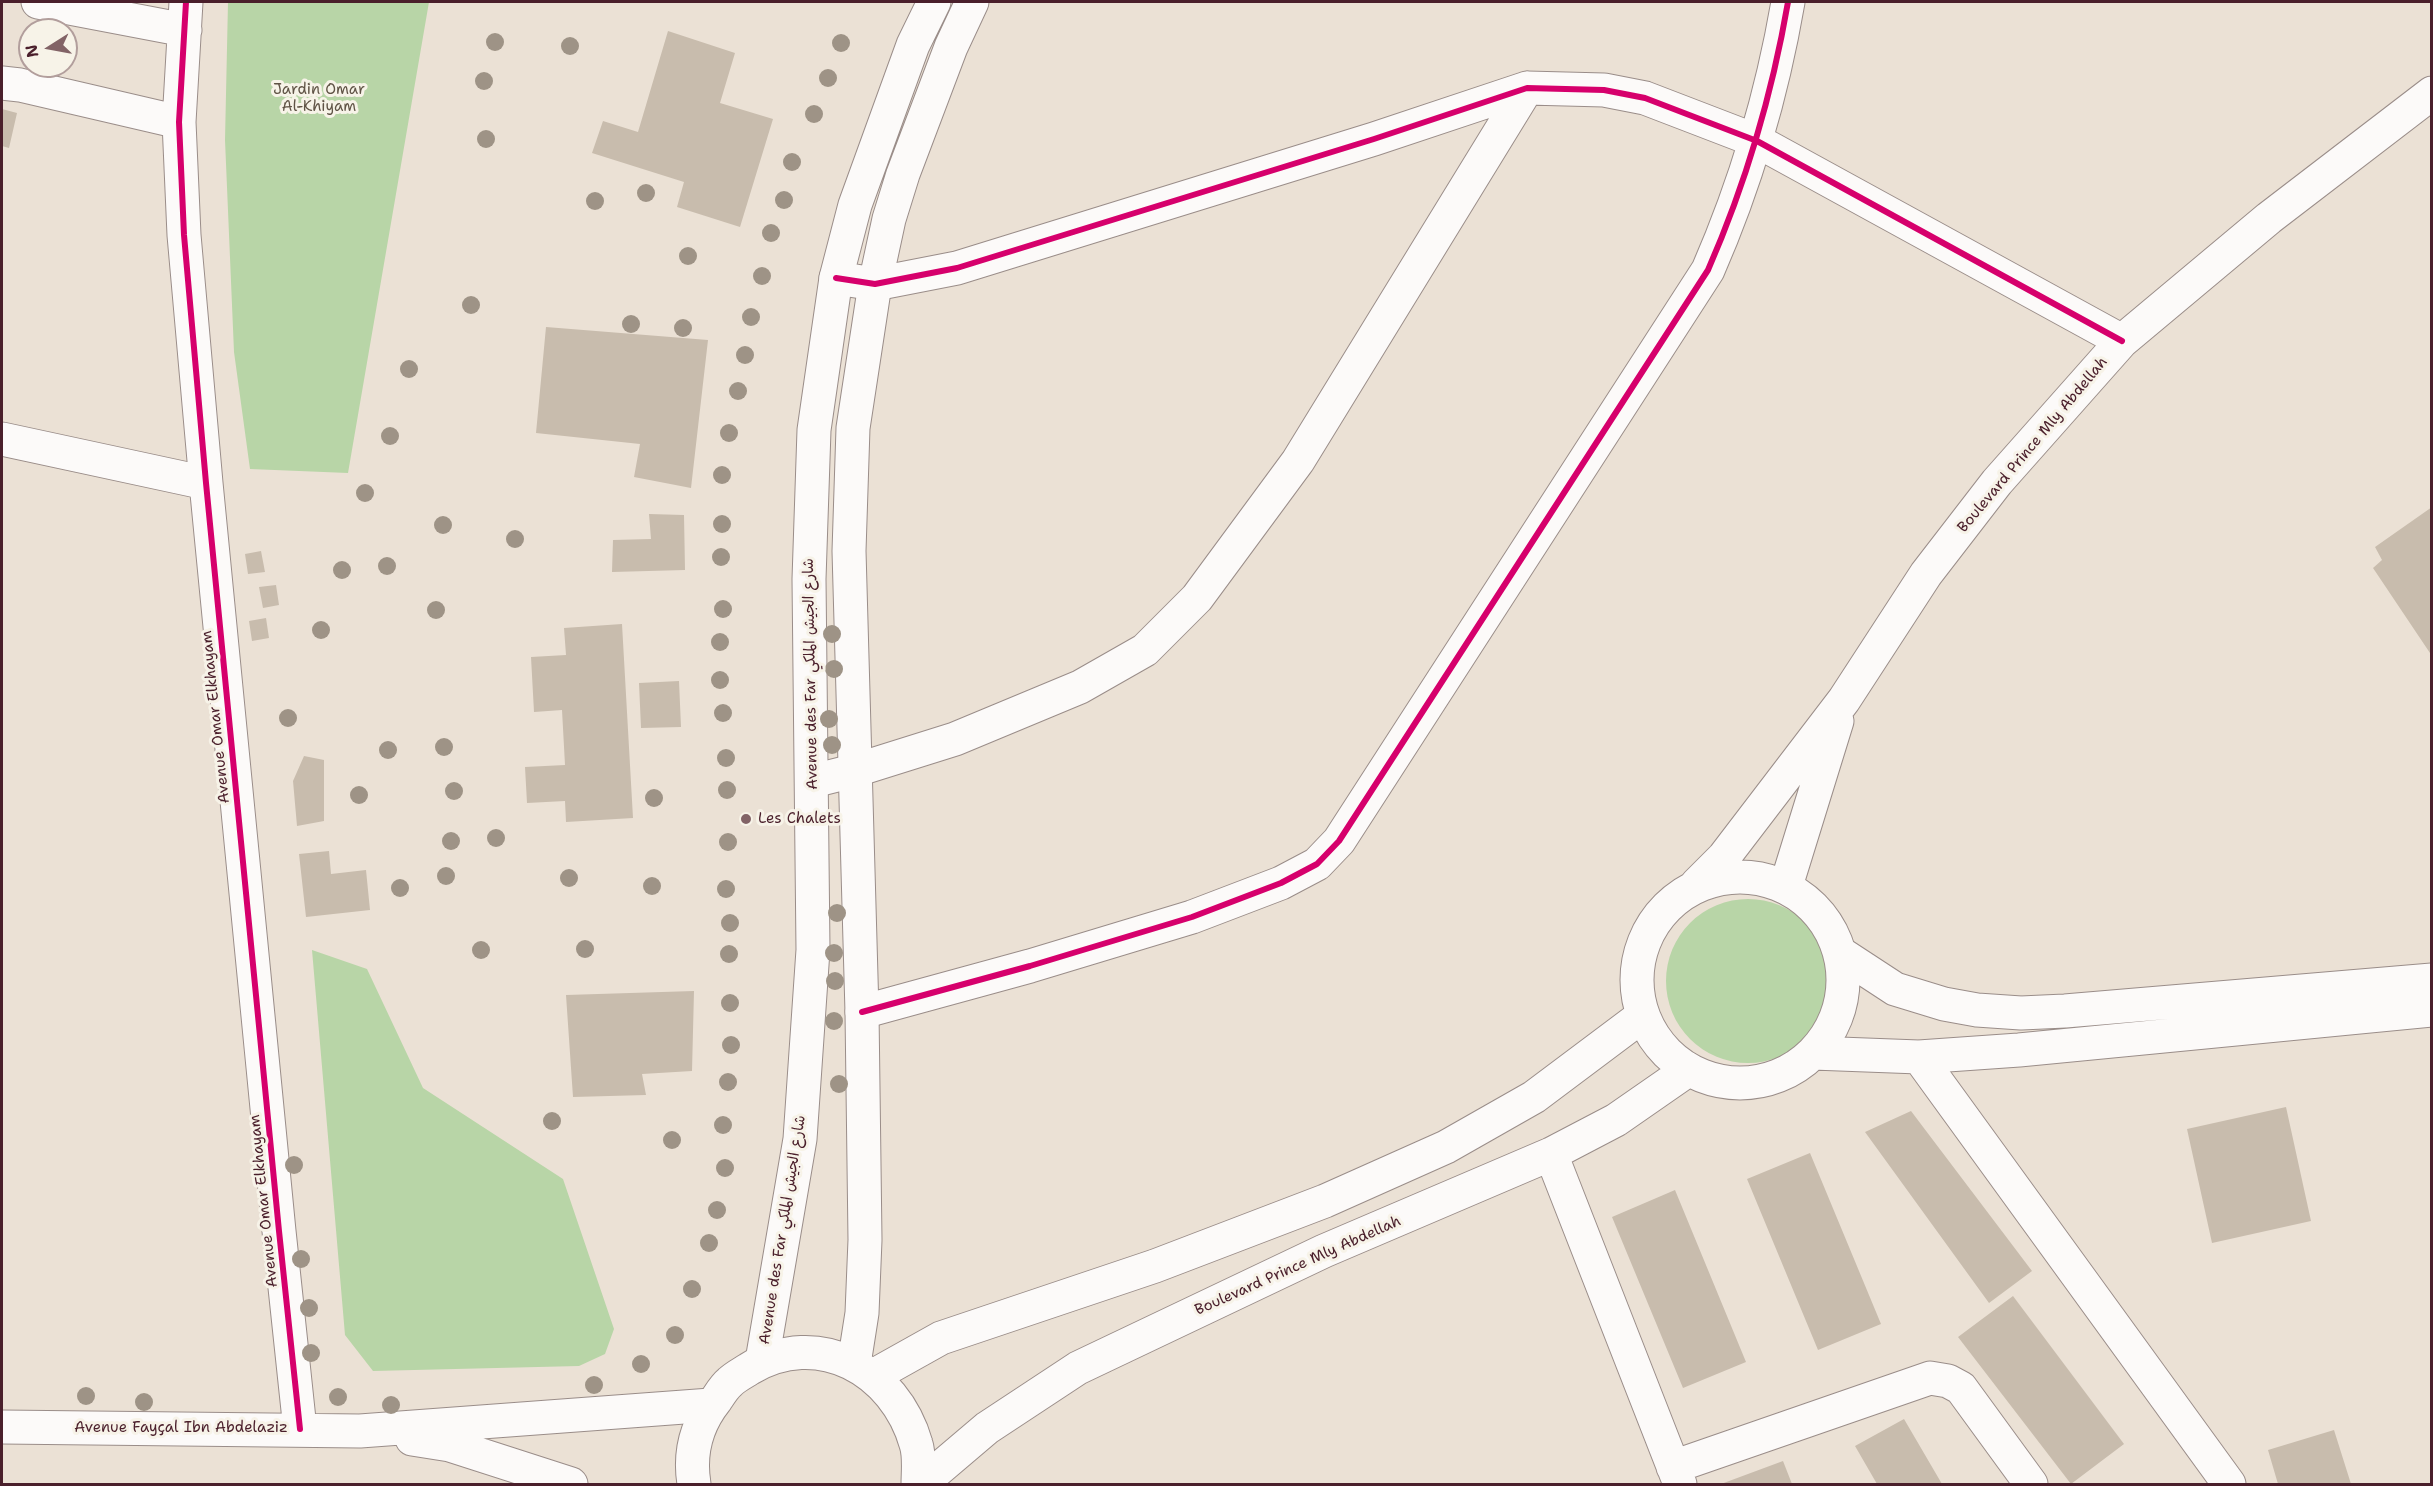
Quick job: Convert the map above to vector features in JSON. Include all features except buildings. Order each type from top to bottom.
[{"type":"street","points":[[38,2],[186,16]]},
{"type":"street","name":"Avenue des Far شارع الجيش الملكي","points":[[762,1361],[800,1138],[813,950],[813,781],[809,579],[814,430],[836,278],[855,205],[912,45],[934,2]]},
{"type":"street","points":[[863,1370],[862,1313],[865,1240],[862,1012],[853,771],[849,551],[853,428],[875,284],[889,219],[903,174],[951,47],[972,2]]},
{"type":"street","points":[[862,1012],[1030,966],[1192,917],[1281,883],[1317,864],[1339,841],[1413,730],[1708,270],[1733,213],[1757,141],[1779,57],[1788,2]]},
{"type":"street","name":"Avenue Omar Elkhayam","points":[[186,16],[179,122],[184,235],[276,1207],[300,1429]]},
{"type":"street","points":[[2,83],[20,85],[179,122]]},
{"type":"street","points":[[836,278],[875,284],[957,268],[1374,139],[1527,88],[1604,90],[1645,98],[1757,141],[2122,341]]},
{"type":"street","points":[[813,781],[955,739],[1080,687],[1145,650],[1197,598],[1298,461],[1527,88]]},
{"type":"street","name":"Boulevard Prince Mly Abdellah","points":[[1697,884],[1727,876],[1757,877],[1786,886],[1810,903],[1829,926],[1840,953],[1844,980],[1841,1008],[1830,1033],[1813,1053],[1786,1073],[1753,1083],[1720,1082],[1688,1070],[1661,1047],[1642,1016],[1636,985],[1639,954],[1651,925],[1671,901],[1697,884],[1724,857],[1844,700],[1933,564],[1997,482],[2122,341],[2269,218],[2432,93]]},
{"type":"street","points":[[2,439],[206,483]]},
{"type":"street","name":"Boulevard Prince Mly Abdellah","points":[[1786,886],[1844,700]]},
{"type":"street","points":[[1840,953],[1895,989],[1944,1005],[1977,1010],[2065,1011],[2432,980]]},
{"type":"street","points":[[2181,1001],[2184,1035]]},
{"type":"street","points":[[1813,1053],[1918,1057],[2019,1050],[2432,1010]]},
{"type":"street","points":[[863,1370],[941,1338],[1155,1266],[1325,1201],[1446,1147],[1534,1097],[1642,1016]]},
{"type":"street","points":[[1918,1057],[2229,1485]]},
{"type":"street","name":"Boulevard Prince Mly Abdellah","points":[[919,1485],[987,1428],[1077,1368],[1324,1251],[1551,1154],[1616,1120],[1688,1070]]},
{"type":"street","points":[[1551,1154],[1677,1476],[1930,1378],[1948,1381],[1961,1388],[2031,1485]]},
{"type":"street","points":[[694,1485],[691,1463],[702,1418],[730,1381],[762,1361],[785,1354],[808,1353],[831,1356],[863,1370],[902,1407],[917,1446],[919,1485]]},
{"type":"street","name":"Avenue Fayçal Ibn Abdelaziz","points":[[2,1427],[360,1431],[711,1405]]},
{"type":"street","name":"Avenue Fayçal Ibn Abdelaziz","points":[[360,1431],[450,1445],[571,1485]]},
{"type":"green space","name":"Jardin Omar Al-Khiyam","points":[[228,2],[429,2],[348,473],[250,469],[234,352],[225,140]]},
{"type":"green space","points":[[1748,899],[1764,900],[1779,905],[1806,923],[1824,950],[1829,965],[1829,997],[1824,1012],[1806,1039],[1779,1057],[1764,1062],[1748,1063],[1732,1062],[1717,1057],[1690,1039],[1672,1012],[1667,997],[1666,981],[1667,965],[1672,950],[1690,923],[1717,905],[1732,900]]},
{"type":"green space","points":[[312,950],[367,969],[423,1088],[563,1179],[614,1329],[605,1354],[579,1366],[373,1371],[345,1335]]},
{"type":"cycle path","points":[[186,2],[179,122],[184,235],[206,483],[300,1429]]},
{"type":"cycle path","points":[[862,1012],[1030,966],[1192,917],[1281,883],[1317,864],[1339,841],[1708,270],[1746,171],[1766,105],[1788,2]]},
{"type":"cycle path","points":[[836,278],[875,284],[957,268],[1374,139],[1527,88],[1604,90],[1645,98],[1757,141],[2122,341]]},
{"type":"place","name":"Les Chalets","points":[[746,819]]}]
